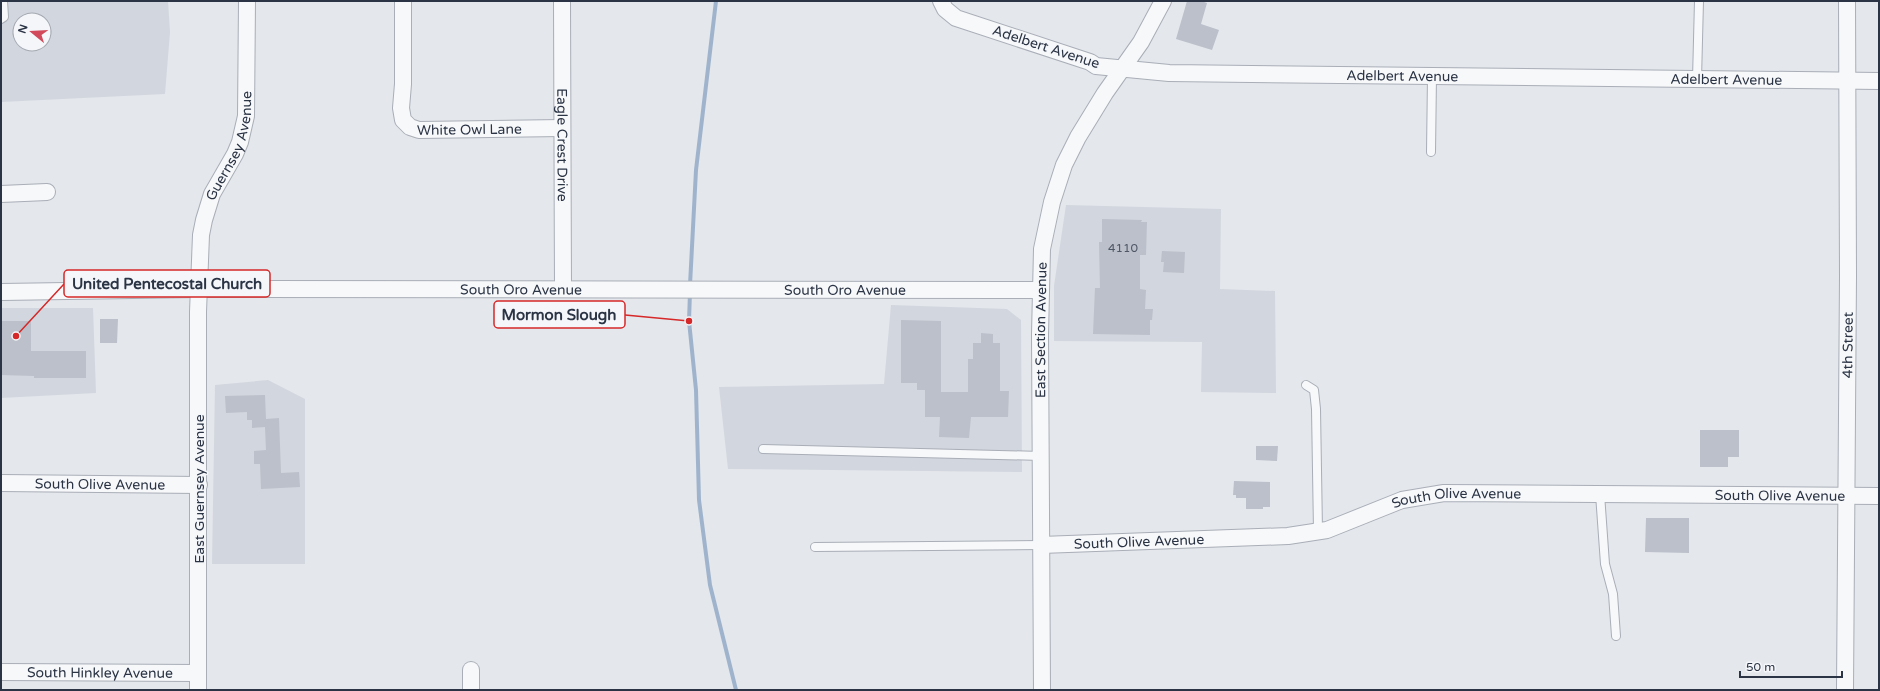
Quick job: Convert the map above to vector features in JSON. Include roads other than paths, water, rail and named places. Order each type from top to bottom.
[{"type":"street","name":"Guernsey Avenue","points":[[198,289],[201,235],[204,220],[212,194],[240,142],[246,116],[246,1]]},
{"type":"street","name":"White Owl Lane","points":[[403,1],[403,84],[401,108],[403,120],[410,127],[419,130],[562,128]]},
{"type":"street","name":"Eagle Crest Drive","points":[[562,1],[563,289]]},
{"type":"street","name":"East Section Avenue","points":[[1042,690],[1042,249],[1052,202],[1064,165],[1104,93],[1141,42],[1163,1]]},
{"type":"street","name":"4th Street","points":[[1845,690],[1847,1]]},
{"type":"street","name":"Adelbert Avenue","points":[[941,2],[945,9],[956,18],[1090,62],[1096,66],[1169,73],[1879,81]]},
{"type":"street","points":[[1,194],[47,192]]},
{"type":"street","name":"South Oro Avenue","points":[[1,292],[198,289],[1041,290]]},
{"type":"street","name":"East Guernsey Avenue","points":[[198,289],[198,690]]},
{"type":"street","name":"South Olive Avenue","points":[[1,483],[199,485]]},
{"type":"street","name":"South Olive Avenue","points":[[1041,545],[1288,536],[1318,532],[1402,500],[1437,494],[1879,496]]},
{"type":"street","points":[[471,670],[471,690]]},
{"type":"street","name":"South Hinkley Avenue","points":[[1,672],[198,673]]},
{"type":"lane","points":[[1,19],[4,17],[4,1]]},
{"type":"lane","points":[[1697,79],[1699,1]]},
{"type":"lane","points":[[1431,152],[1432,76]]},
{"type":"lane","points":[[1306,385],[1314,390],[1316,409],[1318,532]]},
{"type":"lane","points":[[763,449],[1041,456]]},
{"type":"lane","points":[[1600,494],[1605,564],[1613,594],[1616,636]]},
{"type":"lane","points":[[814,547],[1041,545]]},
{"type":"waterway","points":[[690,285],[696,170],[716,1]]},
{"type":"waterway","points":[[690,292],[689,321],[696,390],[699,500],[710,585],[736,690]]},
{"type":"place","name":"Mormon Slough","points":[[689,321]]},
{"type":"place","name":"United Pentecostal Church","points":[[16,336]]}]
